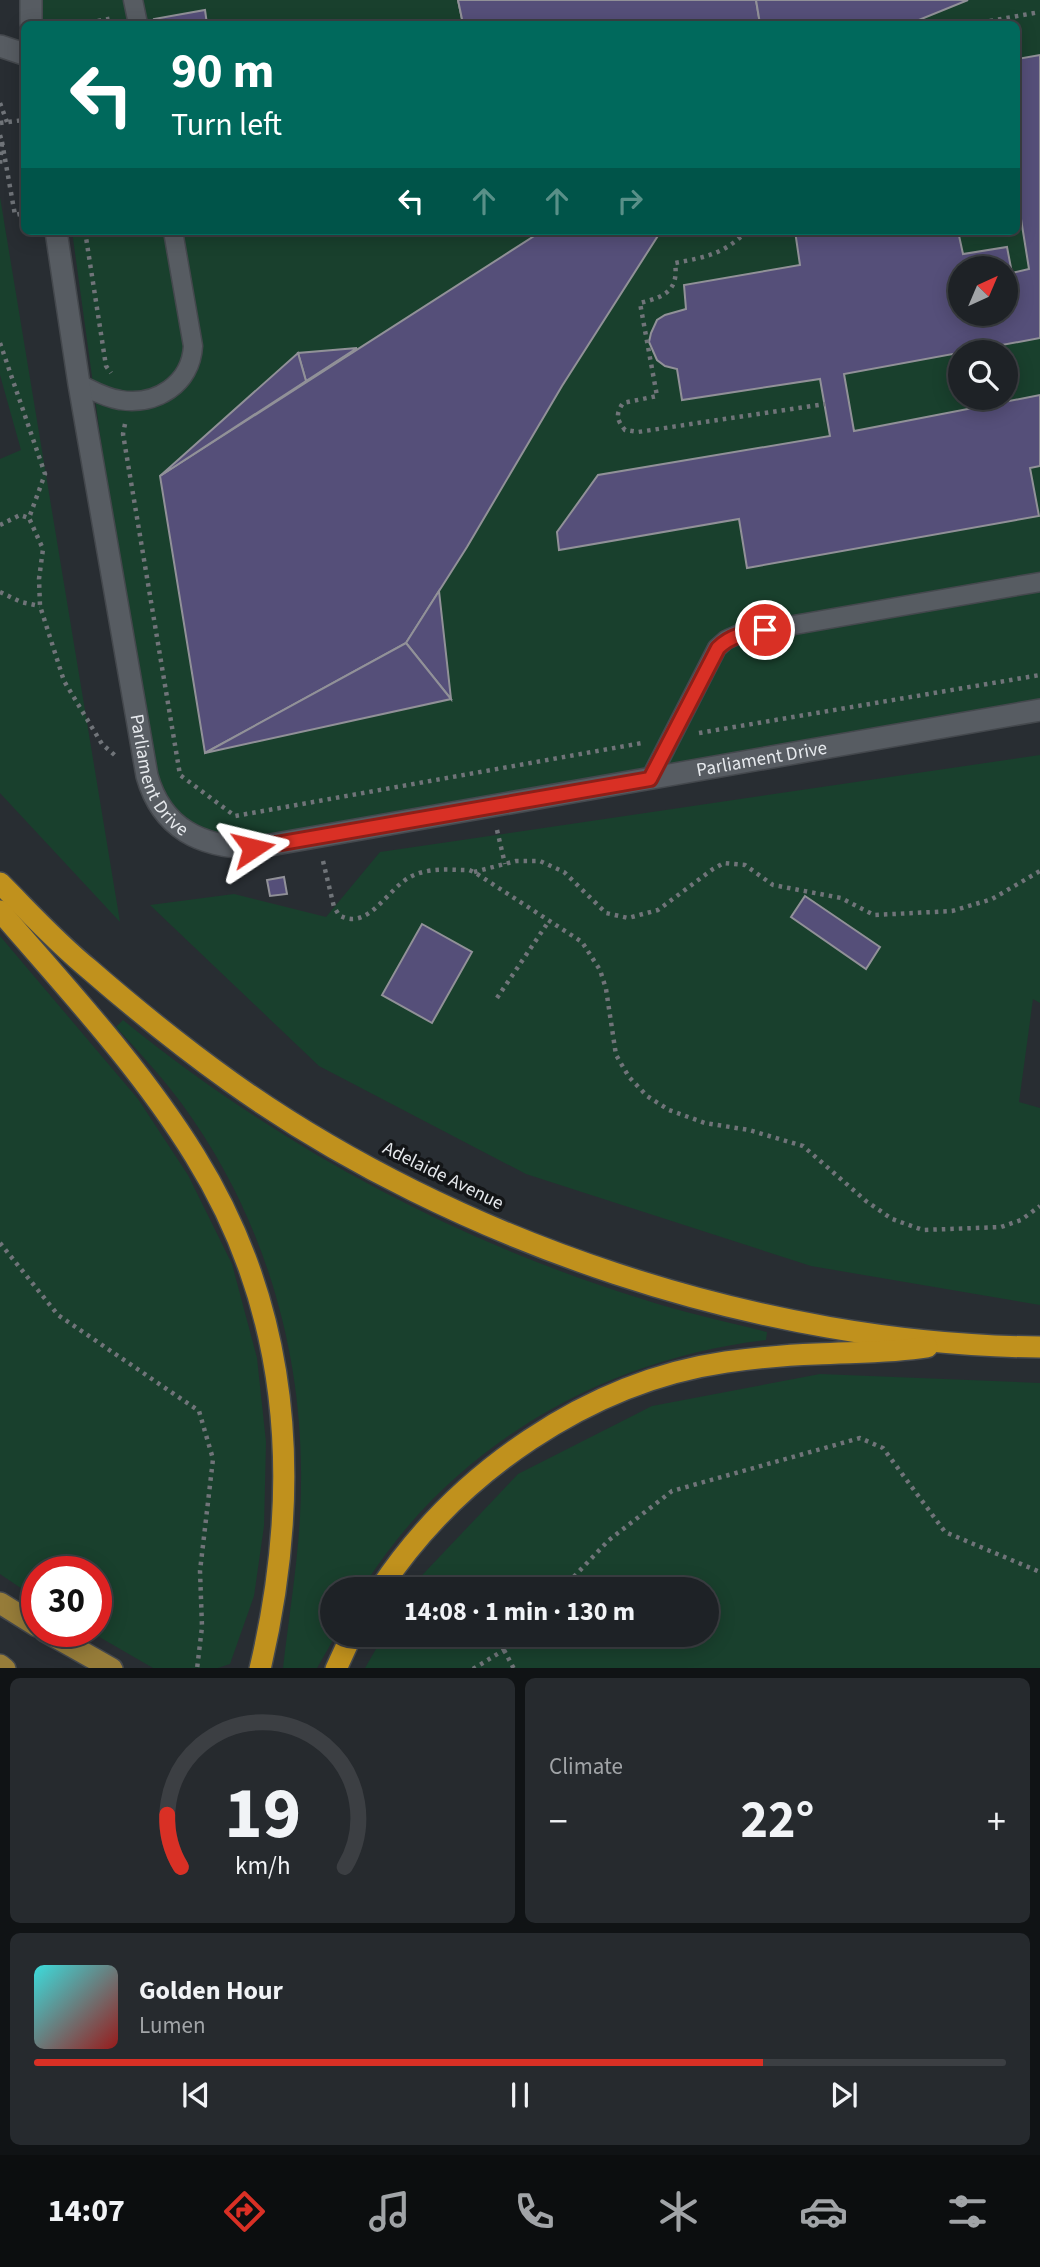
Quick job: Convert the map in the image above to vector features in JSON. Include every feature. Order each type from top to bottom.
[{"type":"highway","name":"Adelaide Avenue","points":[[0,883],[87,968],[159,1028],[233,1083],[312,1134],[393,1180],[478,1220],[564,1255],[652,1285],[782,1317],[947,1343]]},
{"type":"highway","points":[[0,911],[103,1032],[173,1122],[228,1214],[254,1282],[274,1355],[282,1406],[284,1448],[281,1542],[260,1668]]},
{"type":"highway","points":[[389,1577],[424,1532],[482,1476],[525,1444],[609,1397],[670,1374],[725,1362],[818,1354],[881,1353],[947,1343],[1040,1347]]},
{"type":"highway","points":[[336,1668],[346,1647]]},
{"type":"main road","points":[[0,1603],[21,1616]]},
{"type":"main road","points":[[74,1647],[112,1668]]},
{"type":"main road","points":[[0,1665],[5,1668]]},
{"type":"street","points":[[31,0],[31,21]]},
{"type":"street","points":[[0,46],[21,53]]},
{"type":"street","name":"Parliament Drive","points":[[57,235],[79,384],[147,776],[154,797],[167,814],[185,831],[206,842],[222,847],[253,848],[1040,710]]},
{"type":"lane","points":[[79,384],[122,401],[151,399],[169,390],[186,374],[193,346],[174,235]]},
{"type":"lane","points":[[650,779],[718,648],[726,640],[737,635],[1040,582]]},
{"type":"path","points":[[990,21],[1040,12]]},
{"type":"path","points":[[96,21],[136,13]]},
{"type":"path","points":[[0,103],[7,122]]},
{"type":"path","points":[[0,123],[21,120]]},
{"type":"path","points":[[0,135],[15,215],[21,214]]},
{"type":"path","points":[[0,165],[2,142]]},
{"type":"path","points":[[86,235],[106,366],[120,386],[125,417],[123,434],[180,775],[235,816],[1040,675]]},
{"type":"path","points":[[743,235],[711,256],[675,263],[677,275],[672,289],[656,299],[640,303],[657,396],[623,403],[617,412],[617,421],[625,430],[638,432],[825,404]]},
{"type":"path","points":[[0,343],[45,474],[29,517],[43,549],[39,579],[40,606],[64,681],[103,744],[128,766],[147,776]]},
{"type":"path","points":[[0,525],[20,515],[29,517]]},
{"type":"path","points":[[0,592],[21,602],[40,606]]},
{"type":"path","points":[[309,803],[334,906],[338,915],[345,919],[361,918],[401,883],[431,869],[469,870],[582,942],[600,970],[606,989],[617,1055],[629,1077],[647,1096],[668,1111],[705,1123],[748,1130],[803,1146],[866,1201],[892,1219],[923,1230],[1001,1227],[1021,1220],[1040,1206]]},
{"type":"path","points":[[474,872],[516,861],[540,861],[555,866],[564,873],[606,913],[628,918],[658,910],[724,863],[745,864],[773,885],[784,889],[832,895],[874,915],[952,911],[992,898],[1040,872]]},
{"type":"path","points":[[497,998],[549,921]]},
{"type":"path","points":[[0,1243],[58,1315],[199,1411],[212,1459],[200,1571],[202,1627],[199,1668]]},
{"type":"path","points":[[574,1577],[609,1540],[672,1491],[860,1438],[883,1448],[945,1532],[1040,1572]]},
{"type":"path","points":[[473,1668],[506,1647]]},
{"type":"path","points":[[503,1650],[514,1668]]},
{"type":"green space","points":[[32,0],[1040,0],[1040,710],[253,848],[195,837],[147,776],[73,235],[1020,235],[1020,21],[36,21]]},
{"type":"green space","points":[[0,197],[120,922],[0,793],[0,459],[21,450],[0,375]]},
{"type":"green space","points":[[1040,755],[1040,1003],[1033,999],[1019,1102],[1040,1108],[1040,1305],[811,1266],[526,1174],[319,1066],[150,905],[234,894],[326,917],[380,852]]},
{"type":"green space","points":[[0,936],[138,1099],[188,1175],[232,1264],[257,1358],[266,1442],[264,1526],[254,1596],[230,1664],[218,1668],[153,1668],[112,1644],[112,1556],[21,1556],[21,1588],[0,1574]]},
{"type":"green space","points":[[123,1020],[242,1108],[368,1184],[433,1217],[569,1274],[671,1308],[767,1332],[766,1340],[705,1350],[646,1367],[589,1390],[536,1418],[485,1453],[439,1493],[398,1538],[370,1577],[320,1577],[320,1647],[329,1647],[317,1668],[283,1668],[301,1506],[300,1432],[285,1332],[272,1284],[235,1190],[182,1104],[116,1027]]},
{"type":"green space","points":[[820,1374],[1040,1383],[1040,1668],[365,1668],[377,1647],[719,1647],[719,1577],[420,1577],[518,1474],[652,1406]]},
{"type":"building","points":[[458,0],[538,0],[540,9],[589,0],[756,0],[760,21],[462,21]]},
{"type":"building","points":[[458,0],[756,0],[760,21],[462,21]]},
{"type":"building","points":[[756,0],[968,0],[916,21],[760,21]]},
{"type":"building","points":[[205,10],[207,21],[154,21]]},
{"type":"building","points":[[1040,55],[1040,338],[1018,342],[948,340],[948,355],[844,374],[854,431],[962,410],[1018,410],[1018,399],[1040,395],[1040,466],[1030,468],[1039,516],[747,568],[739,519],[559,550],[557,532],[598,475],[830,436],[820,379],[682,400],[677,369],[665,366],[657,360],[649,342],[657,320],[686,309],[684,285],[800,265],[796,235],[959,235],[963,254],[1007,247],[1009,256],[948,256],[948,326],[1018,326],[1018,272],[1029,269],[1020,213],[1020,58]]},
{"type":"building","points":[[536,235],[658,235],[562,386],[467,547],[406,643],[205,753],[160,476]]},
{"type":"building","points":[[357,348],[306,381],[298,353]]},
{"type":"building","points":[[298,353],[306,381],[160,476]]},
{"type":"building","points":[[439,591],[451,699],[406,643]]},
{"type":"building","points":[[406,643],[451,699],[205,753]]},
{"type":"building","points":[[284,877],[287,894],[270,896],[267,880]]},
{"type":"building","points":[[805,896],[880,947],[866,969],[791,917]]},
{"type":"building","points":[[422,924],[472,952],[432,1023],[382,995]]},
{"type":"route","points":[[253,848],[650,779],[718,648],[737,635],[765,630]]}]
